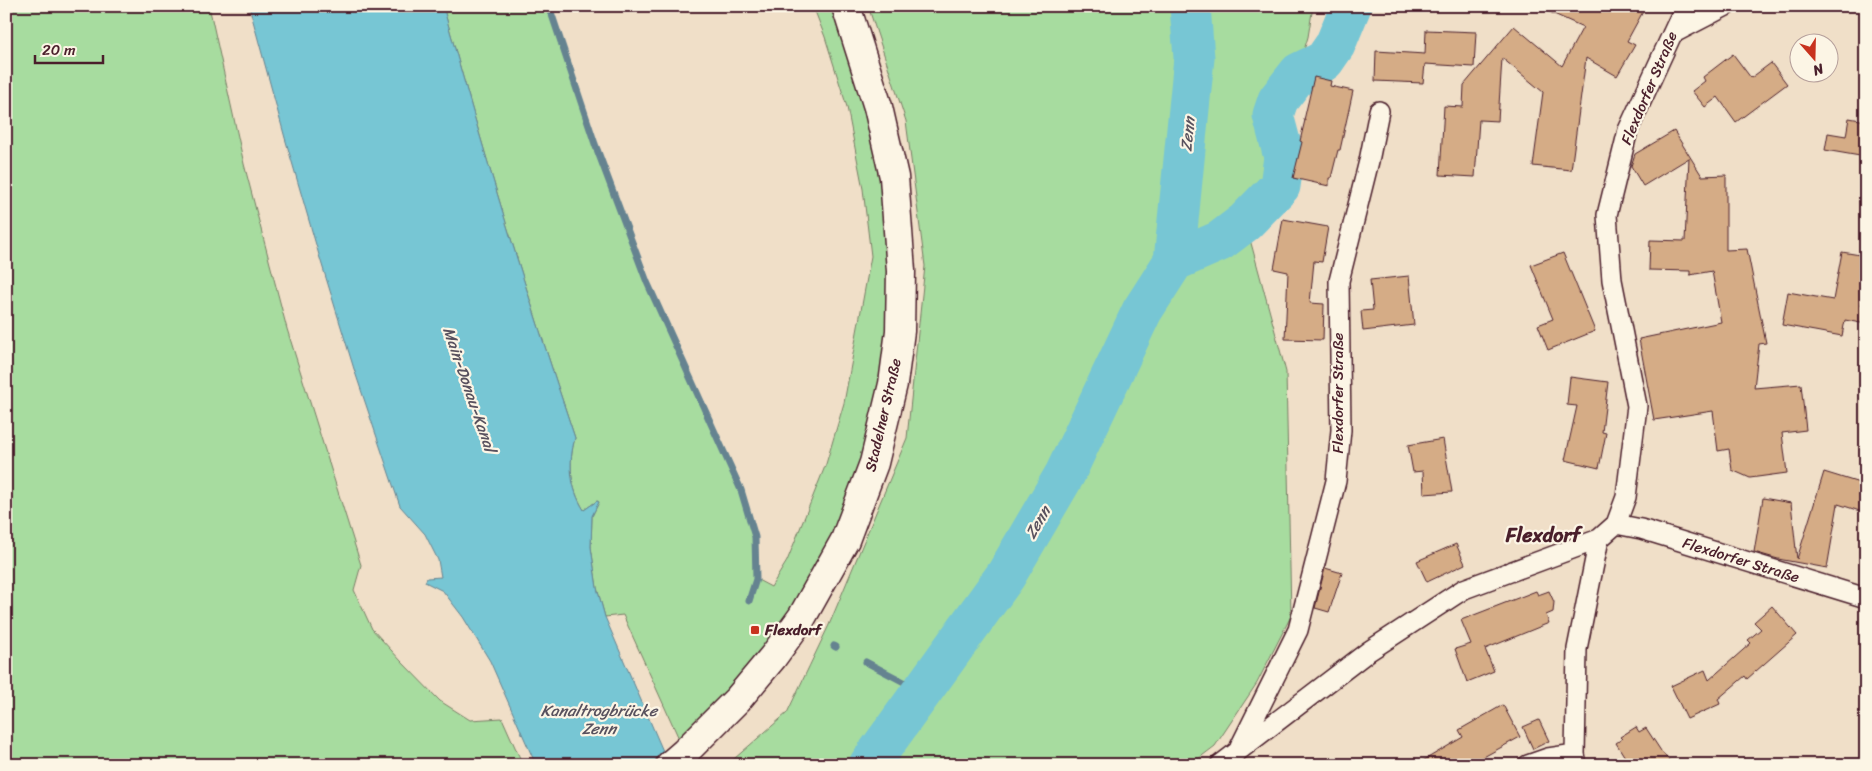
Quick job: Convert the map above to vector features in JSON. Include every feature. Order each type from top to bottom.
[{"type":"main road","name":"Stadelner Straße","points":[[670,765],[738,699],[773,657],[802,617],[844,540],[874,462],[893,384],[900,331],[902,271],[894,177],[878,107],[846,6]]},
{"type":"street","name":"Flexdorfer Straße","points":[[1220,765],[1369,651],[1464,589],[1600,539],[1616,524],[1626,497],[1637,406],[1612,280],[1607,215],[1628,130],[1685,6]]},
{"type":"street","points":[[1672,34],[1726,6]]},
{"type":"street","name":"Flexdorfer Straße","points":[[1238,750],[1298,630],[1336,481],[1341,430],[1339,281],[1369,162],[1379,111]]},
{"type":"street","name":"Flexdorfer Straße","points":[[1616,524],[1641,529],[1866,598]]},
{"type":"street","points":[[1528,765],[1548,758],[1576,759],[1578,648],[1600,539]]},
{"type":"green space","points":[[6,6],[209,6],[244,164],[287,329],[361,565],[354,590],[372,629],[440,701],[470,720],[502,718],[523,765],[6,765]]},
{"type":"green space","points":[[443,6],[549,6],[595,144],[647,282],[741,490],[755,537],[756,579],[771,587],[787,561],[826,464],[844,403],[871,256],[863,189],[847,107],[813,6],[846,6],[878,107],[900,331],[845,540],[685,752],[623,615],[605,617],[597,588],[591,547],[592,516],[599,502],[597,501],[584,510],[573,484],[571,457],[575,438],[506,223]]},
{"type":"green space","points":[[868,6],[1313,6],[1308,37],[1248,232],[1286,372],[1291,616],[1257,683],[1215,746],[1190,765],[727,765],[787,713],[829,625],[907,438],[925,266],[906,121]]},
{"type":"water","points":[[249,6],[443,6],[506,223],[575,438],[571,457],[573,484],[584,510],[597,501],[599,502],[592,516],[591,547],[597,588],[605,617],[669,765],[536,765],[490,661],[463,617],[443,591],[425,582],[427,578],[441,577],[438,560],[425,534],[400,506],[354,369],[319,255]]},
{"type":"building","points":[[1536,6],[1646,6],[1627,41],[1635,45],[1617,76],[1586,58],[1571,170],[1533,166],[1543,92],[1502,58],[1498,121],[1479,120],[1475,177],[1440,175],[1444,106],[1463,107],[1464,85],[1514,26],[1562,66],[1583,27]]},
{"type":"building","points":[[1426,30],[1476,32],[1474,67],[1425,64],[1423,83],[1375,81],[1376,51],[1425,54]]},
{"type":"building","points":[[1733,54],[1751,78],[1771,63],[1787,84],[1736,122],[1718,97],[1705,107],[1692,91],[1705,81],[1703,77]]},
{"type":"building","points":[[1314,77],[1331,81],[1330,86],[1353,91],[1340,150],[1338,150],[1331,178],[1329,178],[1329,186],[1293,178]]},
{"type":"building","points":[[1849,118],[1866,121],[1866,157],[1825,150],[1828,133],[1846,136]]},
{"type":"building","points":[[1674,131],[1702,176],[1726,175],[1726,250],[1747,249],[1766,343],[1759,344],[1754,388],[1801,384],[1806,430],[1782,433],[1787,473],[1750,478],[1732,470],[1729,449],[1718,451],[1713,411],[1654,420],[1639,339],[1721,322],[1712,271],[1690,275],[1690,271],[1649,270],[1650,240],[1685,241],[1689,158],[1643,186],[1631,166],[1635,154]]},
{"type":"building","points":[[1283,219],[1328,227],[1322,262],[1314,261],[1310,303],[1324,304],[1323,340],[1285,339],[1288,272],[1274,269]]},
{"type":"building","points":[[1842,252],[1866,256],[1866,277],[1861,305],[1866,306],[1866,324],[1845,320],[1842,336],[1782,325],[1788,292],[1833,300]]},
{"type":"building","points":[[1563,253],[1595,331],[1548,350],[1538,325],[1553,319],[1531,265]]},
{"type":"building","points":[[1409,276],[1414,325],[1363,331],[1361,311],[1373,310],[1370,280]]},
{"type":"building","points":[[1570,377],[1608,382],[1602,432],[1606,433],[1599,468],[1565,460],[1577,406],[1567,405]]},
{"type":"building","points":[[1443,439],[1452,492],[1424,494],[1423,471],[1413,472],[1408,445]]},
{"type":"building","points":[[1824,472],[1866,485],[1866,513],[1838,504],[1827,568],[1778,559],[1754,552],[1763,498],[1791,503],[1797,559]]},
{"type":"building","points":[[1456,544],[1465,564],[1427,582],[1417,561]]},
{"type":"building","points":[[1325,568],[1342,573],[1329,612],[1315,608]]},
{"type":"building","points":[[1536,591],[1538,595],[1549,591],[1554,602],[1553,612],[1546,615],[1549,623],[1485,649],[1494,671],[1467,682],[1455,649],[1471,644],[1461,620]]},
{"type":"building","points":[[1772,606],[1797,635],[1747,679],[1745,676],[1718,699],[1720,704],[1687,719],[1671,686],[1705,670],[1709,680],[1751,643],[1748,640],[1761,629],[1754,622]]},
{"type":"building","points":[[1503,705],[1520,737],[1469,765],[1416,765],[1463,737],[1459,730]]},
{"type":"building","points":[[1539,720],[1549,741],[1533,749],[1523,727]]},
{"type":"building","points":[[1636,727],[1639,732],[1646,728],[1673,765],[1630,765],[1616,743],[1622,739],[1620,737]]},
{"type":"waterway","points":[[549,6],[595,144],[647,282],[741,490],[755,537],[756,579],[749,601]]},
{"type":"waterway","name":"Zenn","points":[[869,765],[1006,575],[1065,474],[1142,311],[1174,261],[1194,58],[1190,6]]},
{"type":"waterway","name":"Zenn","points":[[1174,261],[1220,241],[1245,222],[1280,186],[1284,157],[1273,115],[1278,100],[1299,73],[1324,61],[1335,45],[1351,6]]},
{"type":"waterway","points":[[866,662],[923,692]]},
{"type":"place","name":"Flexdorf","points":[[755,630]]},
{"type":"district","name":"Flexdorf","points":[[1543,535]]},
{"type":"water label","name":"Main-Donau-Kanal","points":[[470,389]]},
{"type":"water label","name":"Kanaltrogbrücke Zenn","points":[[599,719]]}]
